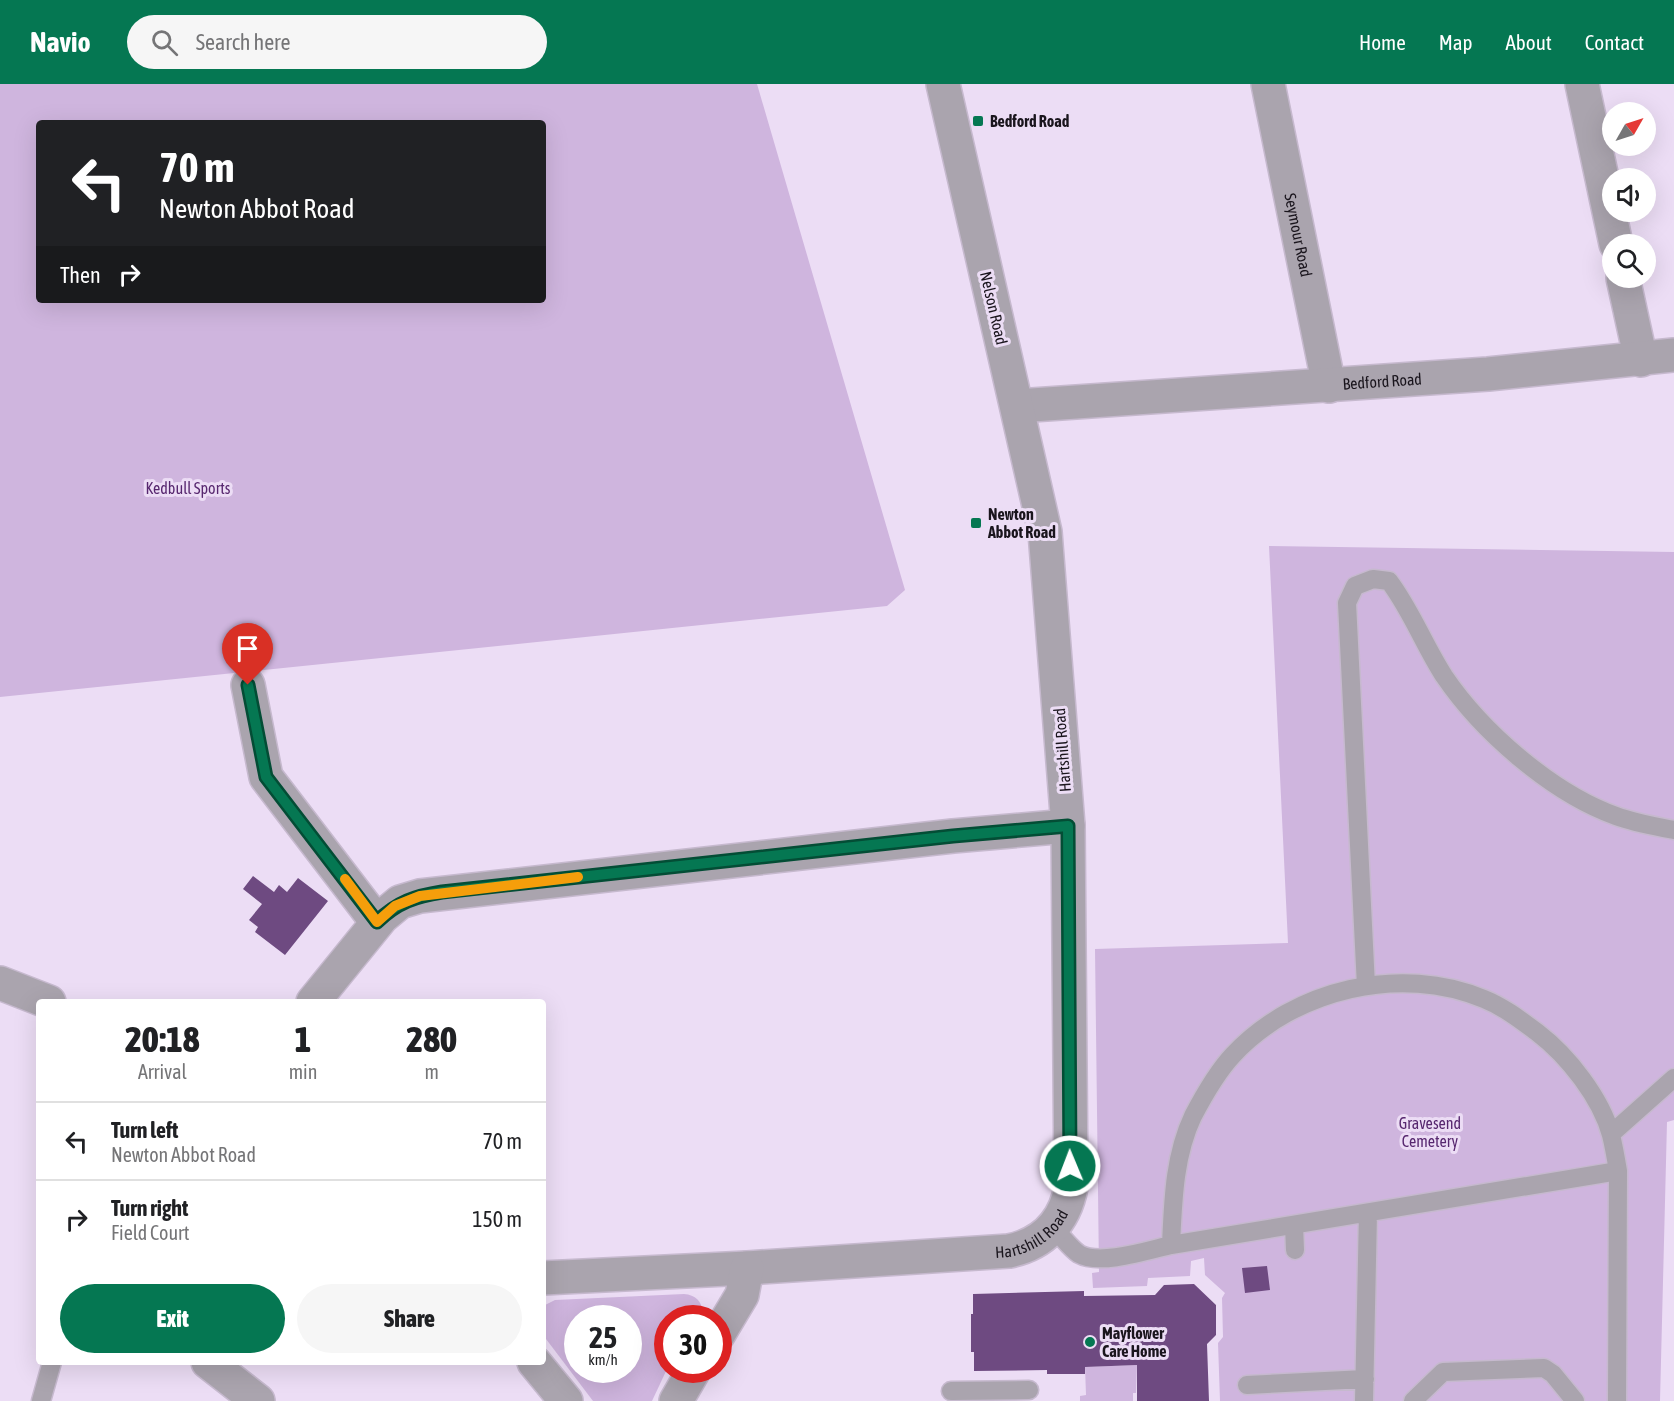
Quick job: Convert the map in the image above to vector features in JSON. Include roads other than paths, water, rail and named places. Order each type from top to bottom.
[{"type":"street","name":"Nelson Road","points":[[943,84],[1046,532]]},
{"type":"street","name":"Seymour Road","points":[[1269,84],[1329,386]]},
{"type":"street","points":[[1582,84],[1614,234]]},
{"type":"street","points":[[1625,288],[1641,360]]},
{"type":"street","name":"Bedford Road","points":[[1017,406],[1329,386],[1641,360],[1674,355]]},
{"type":"street","name":"Hartshill Road","points":[[546,1278],[747,1268],[1009,1251],[1030,1245],[1053,1228],[1066,1208],[1071,1187],[1068,826],[1046,532]]},
{"type":"street","points":[[248,685],[266,777],[377,922]]},
{"type":"street","points":[[316,999],[377,922],[405,900],[442,892],[953,836],[1068,826]]},
{"type":"street","points":[[0,983],[41,999]]},
{"type":"street","points":[[732,1312],[742,1295],[747,1268]]},
{"type":"street","points":[[212,1365],[258,1401]]},
{"type":"street","points":[[536,1365],[566,1401]]},
{"type":"street","points":[[676,1401],[686,1383]]},
{"type":"lane","points":[[1366,986],[1347,603],[1355,586],[1373,579],[1389,581],[1401,597],[1445,676],[1482,722],[1523,761],[1578,799],[1616,816],[1674,830]]},
{"type":"lane","points":[[1171,1245],[1177,1170],[1193,1116],[1218,1074],[1234,1054],[1253,1038],[1294,1010],[1325,996],[1366,986],[1408,984],[1450,988],[1485,1000],[1521,1021],[1556,1047],[1574,1069],[1598,1106],[1611,1134],[1618,1171],[1617,1401]]},
{"type":"lane","points":[[1611,1134],[1674,1078]]},
{"type":"lane","points":[[1053,1228],[1080,1254],[1098,1258],[1120,1256],[1171,1245],[1618,1171]]},
{"type":"lane","points":[[1364,1401],[1368,1213]]},
{"type":"lane","points":[[1294,1225],[1295,1250]]},
{"type":"lane","points":[[41,1401],[51,1365]]},
{"type":"lane","points":[[1413,1401],[1443,1372],[1544,1368],[1553,1374],[1575,1401]]},
{"type":"lane","points":[[1247,1385],[1365,1379]]},
{"type":"lane","points":[[951,1391],[1029,1390]]},
{"type":"place","name":"Bedford Road","points":[[978,121]]},
{"type":"place","name":"Newton Abbot Road","points":[[976,523]]},
{"type":"place","name":"Mayflower Care Home","points":[[1090,1342]]},
{"type":"park label","name":"Kedbull Sports","points":[[188,488]]},
{"type":"park label","name":"Gravesend Cemetery","points":[[1430,1132]]}]
